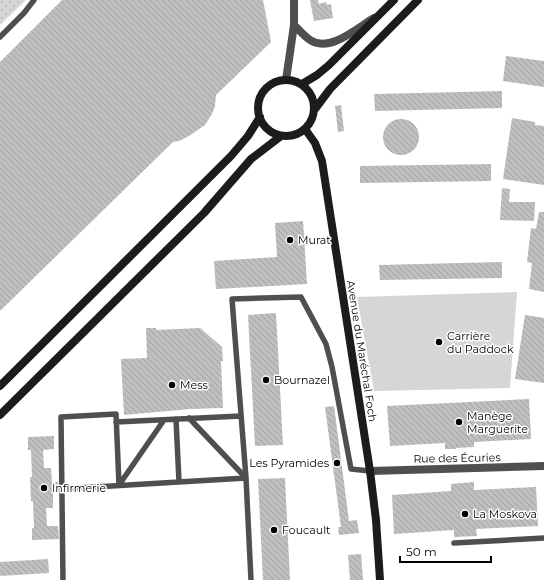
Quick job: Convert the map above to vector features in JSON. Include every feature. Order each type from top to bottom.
[{"type":"main road","points":[[302,84],[317,75],[329,65],[384,12],[394,0]]},
{"type":"main road","points":[[314,109],[330,89],[418,0]]},
{"type":"main road","points":[[286,80],[302,84],[311,95],[314,102],[314,109],[310,124],[305,129],[294,135],[281,136],[272,132],[265,126],[258,109],[264,92],[277,82],[286,80]]},
{"type":"main road","points":[[0,386],[231,156],[248,136],[260,117]]},
{"type":"main road","name":"Avenue du Maréchal Foch","points":[[305,129],[315,143],[322,161],[370,471],[376,520],[380,580]]},
{"type":"main road","points":[[0,415],[204,213],[252,159],[281,136]]},
{"type":"street","points":[[286,80],[294,25],[294,0]]},
{"type":"street","points":[[294,25],[310,40],[326,44],[340,39],[384,12]]},
{"type":"street","name":"Rue des Écuries","points":[[370,471],[544,466]]},
{"type":"lane","points":[[0,37],[24,14],[34,0]]},
{"type":"lane","points":[[251,580],[246,478],[232,299],[302,297],[326,344],[332,367],[351,469],[370,471]]},
{"type":"lane","points":[[63,580],[61,417],[116,414],[119,485]]},
{"type":"lane","points":[[116,422],[241,416]]},
{"type":"lane","points":[[189,418],[246,478]]},
{"type":"lane","points":[[176,419],[179,482]]},
{"type":"lane","points":[[119,485],[164,420]]},
{"type":"lane","points":[[61,489],[246,478]]},
{"type":"lane","points":[[454,543],[544,538]]},
{"type":"shaded area","points":[[0,0],[26,0],[0,25]]},
{"type":"shaded area","name":"Carrière du Paddock","points":[[517,292],[510,388],[374,391],[357,297]]},
{"type":"building","points":[[62,0],[263,0],[271,42],[216,95],[215,106],[205,125],[189,136],[173,142],[0,311],[0,62]]},
{"type":"building","points":[[310,0],[318,0],[319,4],[326,2],[327,5],[331,4],[333,18],[314,21]]},
{"type":"building","points":[[506,56],[544,61],[544,87],[503,81]]},
{"type":"building","points":[[502,91],[502,108],[375,111],[374,94]]},
{"type":"building","points":[[341,105],[344,131],[338,132],[335,106]]},
{"type":"building","points":[[512,118],[535,122],[535,125],[544,126],[544,185],[503,179]]},
{"type":"building","points":[[401,119],[411,122],[416,127],[419,137],[416,147],[411,152],[401,155],[391,152],[386,147],[383,137],[386,127],[391,122]]},
{"type":"building","points":[[491,164],[491,181],[360,183],[360,166]]},
{"type":"building","points":[[502,188],[510,189],[509,202],[535,202],[534,221],[500,220]]},
{"type":"building","points":[[539,212],[544,212],[544,292],[529,289],[532,263],[527,262],[531,228],[536,229]]},
{"type":"building","name":"Murat","points":[[303,221],[307,284],[216,289],[214,261],[277,257],[275,223]]},
{"type":"building","points":[[502,262],[502,278],[380,280],[379,265]]},
{"type":"building","name":"Bournazel","points":[[276,313],[283,445],[255,446],[248,315]]},
{"type":"building","points":[[525,315],[544,318],[544,383],[515,379]]},
{"type":"building","name":"Mess","points":[[146,328],[156,328],[156,330],[200,328],[222,347],[223,361],[221,361],[223,408],[190,409],[124,415],[121,359],[147,358]]},
{"type":"building","name":"Manège Marguerite","points":[[529,399],[531,439],[474,442],[474,447],[456,449],[445,449],[445,443],[390,446],[387,406]]},
{"type":"building","name":"Les Pyramides","points":[[334,406],[349,521],[357,520],[359,533],[339,535],[338,527],[341,527],[325,407]]},
{"type":"building","name":"Infirmerie","points":[[54,436],[54,449],[43,450],[44,468],[51,468],[52,483],[58,482],[59,493],[53,493],[53,508],[46,508],[47,526],[58,526],[59,539],[32,540],[32,528],[34,528],[33,501],[31,501],[31,450],[28,450],[28,437]]},
{"type":"building","name":"Foucault","points":[[285,478],[290,580],[263,580],[258,479]]},
{"type":"building","name":"La Moskova","points":[[474,482],[474,490],[536,487],[538,526],[476,529],[477,536],[454,537],[454,530],[394,534],[392,495],[451,491],[451,484]]},
{"type":"building","points":[[361,554],[363,580],[350,580],[348,555]]},
{"type":"building","points":[[48,559],[49,573],[0,576],[0,562]]},
{"type":"place","name":"Murat","points":[[290,240]]},
{"type":"place","name":"Carrière du Paddock","points":[[439,342]]},
{"type":"place","name":"Bournazel","points":[[266,380]]},
{"type":"place","name":"Mess","points":[[172,385]]},
{"type":"place","name":"Manège Marguerite","points":[[459,422]]},
{"type":"place","name":"Les Pyramides","points":[[337,463]]},
{"type":"place","name":"Infirmerie","points":[[44,488]]},
{"type":"place","name":"La Moskova","points":[[465,514]]},
{"type":"place","name":"Foucault","points":[[274,530]]}]
